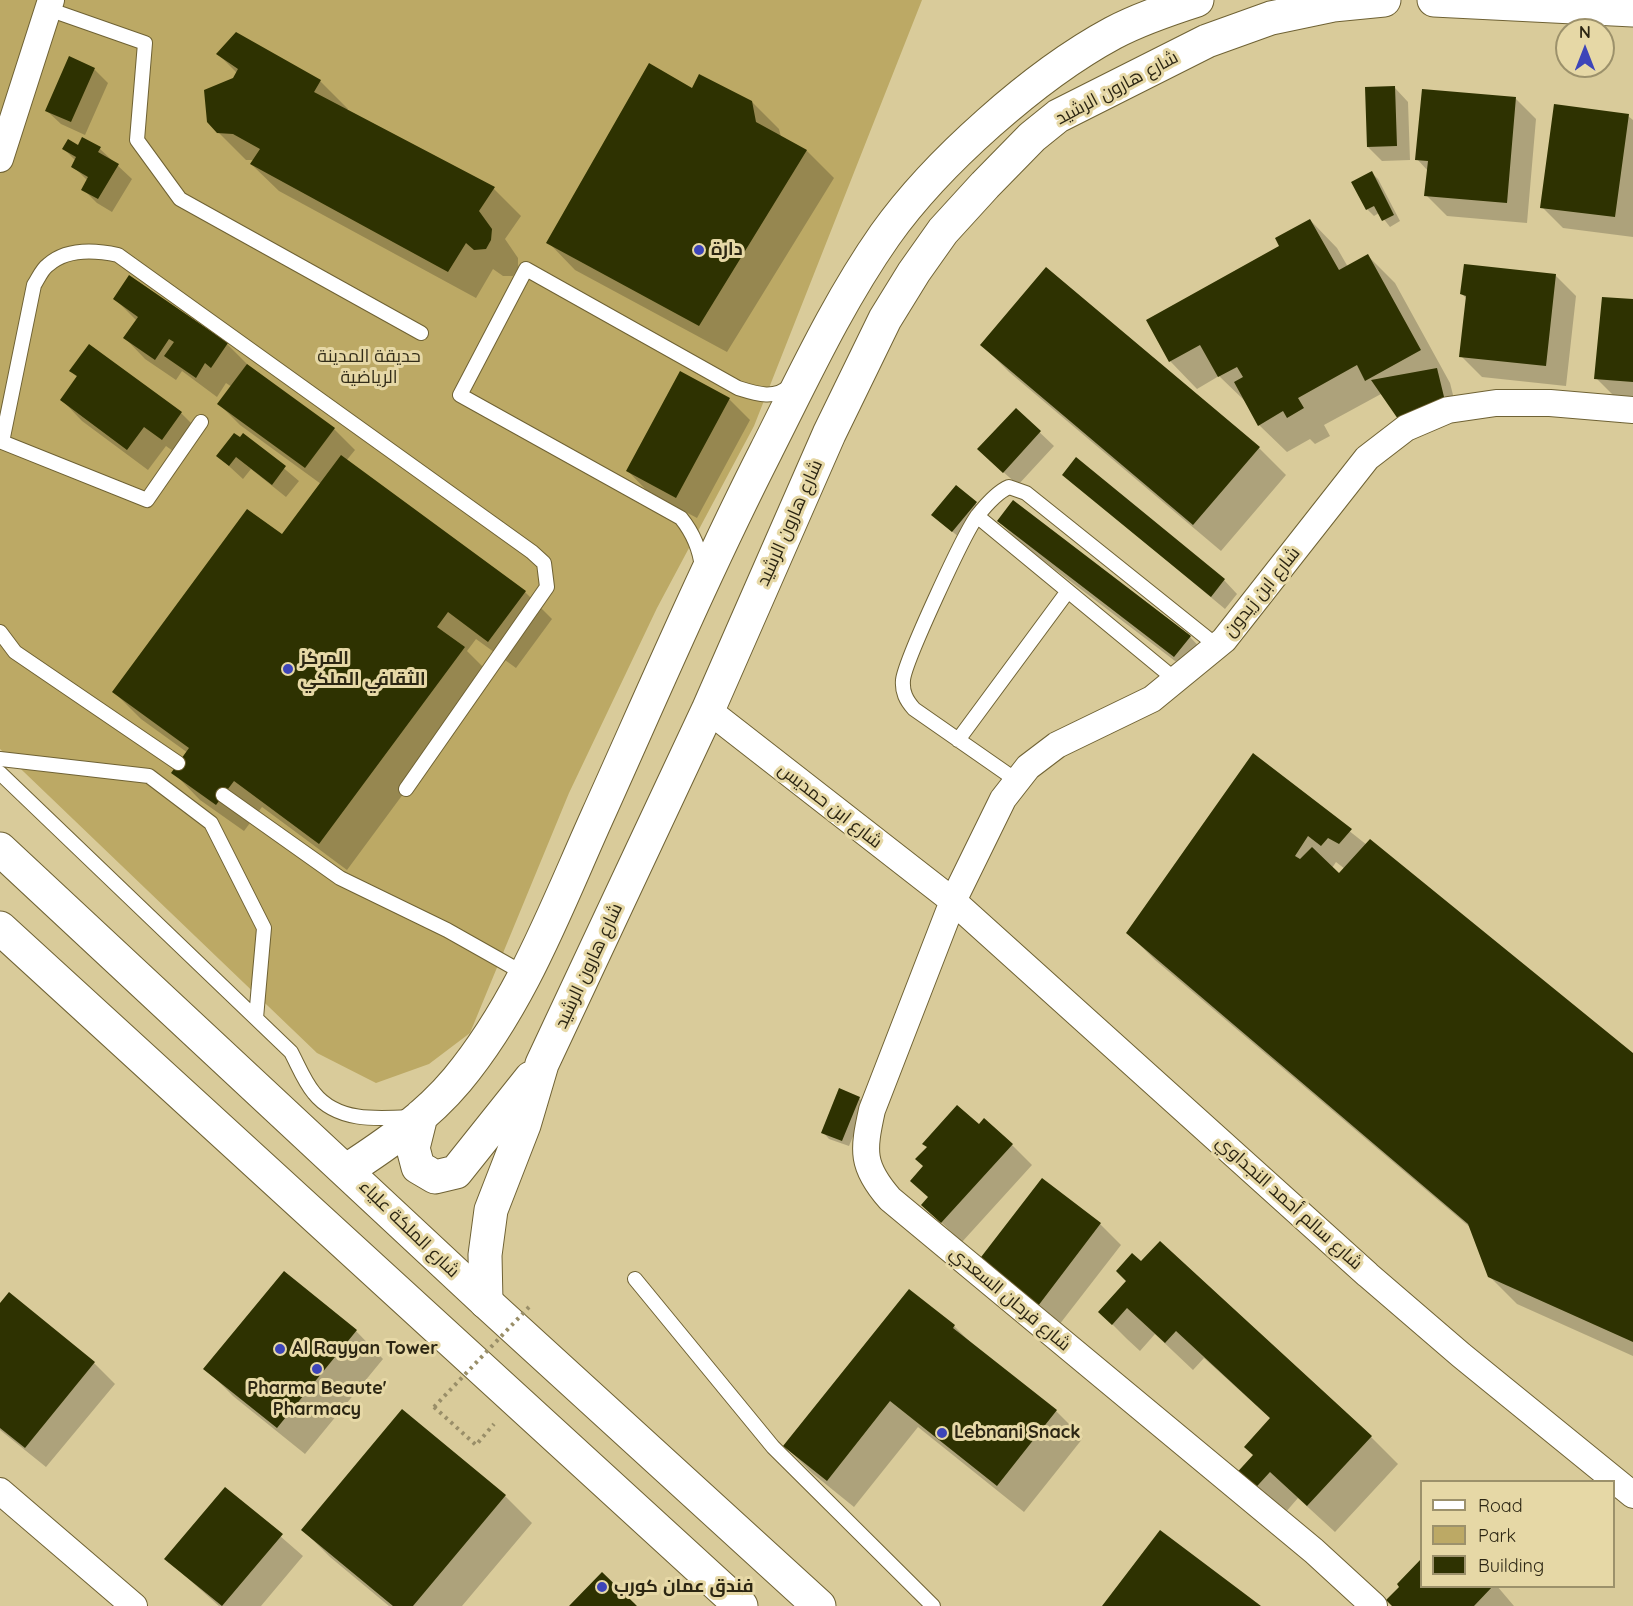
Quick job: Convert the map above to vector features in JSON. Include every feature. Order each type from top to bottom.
[{"type":"main road","name":"شارع هارون الرشيد","points":[[486,1302],[485,1255],[491,1210],[524,1125],[542,1064],[708,710],[829,434],[885,319],[914,272],[943,231],[985,185],[1032,137],[1058,116],[1207,41],[1271,18],[1333,5],[1384,0]]},
{"type":"main road","points":[[1434,0],[1633,10]]},
{"type":"main road","points":[[347,1170],[392,1141],[456,1081],[508,1009],[702,585],[806,371],[853,286],[887,233],[932,180],[992,120],[1041,80],[1113,33],[1189,1]]},
{"type":"main road","name":"شارع الملكة علياء","points":[[0,849],[486,1302],[819,1606]]},
{"type":"main road","points":[[0,928],[741,1606]]},
{"type":"main road","points":[[421,1116],[413,1148],[418,1167],[435,1177],[456,1172],[542,1064]]},
{"type":"street","points":[[0,159],[50,5]]},
{"type":"street","name":"شارع ابن زيدون","points":[[953,902],[1003,799],[1016,780],[1042,754],[1132,710],[1177,681],[1217,646],[1367,458],[1406,428],[1448,410],[1496,403],[1550,403],[1633,410]]},
{"type":"street","name":"شارع ابن حمديس","points":[[708,710],[953,902]]},
{"type":"street","name":"شارع سالم أحمد النجداوي","points":[[953,902],[1385,1290],[1461,1356],[1614,1480]]},
{"type":"street","name":"شارع فرحان السعدي","points":[[953,902],[872,1110],[866,1136],[866,1159],[873,1180],[907,1214],[1314,1551],[1374,1606]]},
{"type":"street","name":"شارع سالم أحمد النجداوي","points":[[1615,1480],[1633,1495]]},
{"type":"street","points":[[0,1491],[134,1606]]},
{"type":"lane","points":[[50,5],[145,43],[137,140],[180,199],[421,333]]},
{"type":"lane","points":[[1,447],[34,285],[47,265],[69,254],[97,250],[118,255],[532,552],[544,563],[547,587],[406,789]]},
{"type":"lane","points":[[702,585],[702,566],[698,549],[690,529],[681,518],[460,395],[526,269],[738,388],[761,396],[784,392],[806,371]]},
{"type":"lane","points":[[0,415],[1,447]]},
{"type":"lane","points":[[1,447],[147,500],[201,422]]},
{"type":"lane","points":[[1016,780],[906,700],[903,678],[936,599],[977,516],[1002,490],[1009,487],[1026,493],[1217,646]]},
{"type":"lane","points":[[977,516],[1177,681]]},
{"type":"lane","points":[[958,740],[1068,591]]},
{"type":"lane","points":[[0,632],[15,652],[178,763]]},
{"type":"lane","points":[[0,759],[149,776],[211,823],[264,928],[256,1018]]},
{"type":"lane","points":[[0,773],[291,1052],[313,1093],[338,1111],[374,1119],[421,1116]]},
{"type":"lane","points":[[224,795],[340,878],[447,930],[525,974]]},
{"type":"lane","points":[[635,1279],[772,1447],[933,1606]]},
{"type":"path","points":[[476,1444],[434,1407],[529,1307]]},
{"type":"green space","name":"حديقة المدينة الرياضية","points":[[0,0],[922,0],[754,426],[657,608],[569,793],[470,1033],[429,1064],[376,1083],[317,1053],[0,749]]},
{"type":"building","points":[[236,32],[321,80],[314,92],[495,187],[479,211],[492,229],[491,240],[486,249],[474,250],[466,243],[448,272],[250,164],[260,149],[233,134],[217,133],[207,122],[204,90],[233,78],[238,69],[216,54]]},
{"type":"building","points":[[69,56],[95,68],[71,122],[45,111]]},
{"type":"building","points":[[649,63],[692,88],[699,74],[752,101],[756,122],[807,150],[699,326],[546,243]]},
{"type":"building","points":[[1395,86],[1397,146],[1367,147],[1365,87]]},
{"type":"building","points":[[1422,89],[1516,97],[1507,203],[1424,196],[1428,161],[1415,160]]},
{"type":"building","points":[[1554,104],[1629,114],[1615,217],[1540,208]]},
{"type":"building","points":[[82,137],[101,147],[98,152],[119,164],[98,199],[81,190],[88,177],[71,167],[76,157],[62,149],[68,139],[78,145]]},
{"type":"building","points":[[1372,171],[1394,215],[1382,221],[1374,206],[1366,210],[1351,182]]},
{"type":"building","points":[[1310,219],[1339,270],[1368,254],[1421,350],[1365,381],[1357,365],[1298,398],[1304,408],[1287,418],[1283,411],[1258,426],[1234,382],[1243,377],[1237,367],[1218,377],[1200,345],[1169,362],[1146,320],[1279,246],[1275,238]]},
{"type":"building","points":[[1464,264],[1556,274],[1546,366],[1459,357],[1466,296],[1460,294]]},
{"type":"building","points":[[1046,267],[1260,447],[1193,525],[980,345]]},
{"type":"building","points":[[129,275],[228,343],[211,368],[205,363],[196,378],[164,356],[174,342],[169,339],[155,360],[123,338],[138,317],[113,299]]},
{"type":"building","points":[[1602,297],[1633,299],[1633,382],[1594,379]]},
{"type":"building","points":[[89,344],[182,412],[162,440],[144,427],[127,450],[60,400],[77,376],[69,371]]},
{"type":"building","points":[[247,364],[335,428],[305,468],[217,404]]},
{"type":"building","points":[[1437,368],[1446,405],[1398,419],[1371,380]]},
{"type":"building","points":[[680,371],[730,398],[676,498],[626,471]]},
{"type":"building","points":[[1016,408],[1041,431],[1003,473],[977,449]]},
{"type":"building","points":[[234,433],[240,437],[243,433],[286,466],[272,485],[236,457],[229,466],[216,456]]},
{"type":"building","name":"المركز الثقافي الملكي","points":[[341,455],[526,591],[488,642],[448,612],[437,627],[465,647],[319,844],[234,781],[216,805],[171,773],[189,748],[112,692],[247,509],[282,534]]},
{"type":"building","points":[[1076,457],[1225,579],[1211,597],[1062,475]]},
{"type":"building","points":[[956,485],[977,502],[952,532],[931,515]]},
{"type":"building","points":[[1013,500],[1191,636],[1174,657],[997,521]]},
{"type":"building","points":[[1253,753],[1352,829],[1339,844],[1328,838],[1321,846],[1308,836],[1295,856],[1300,859],[1312,847],[1339,873],[1370,839],[1633,1053],[1633,1342],[1488,1277],[1468,1224],[1126,933]]},
{"type":"building","points":[[839,1088],[860,1097],[842,1141],[821,1133]]},
{"type":"building","points":[[957,1105],[979,1124],[984,1118],[1013,1144],[941,1223],[921,1205],[928,1197],[910,1181],[923,1166],[915,1159],[927,1147],[922,1144]]},
{"type":"building","points":[[1042,1178],[1101,1223],[1038,1306],[978,1261]]},
{"type":"building","points":[[1160,1241],[1372,1436],[1307,1506],[1270,1472],[1249,1495],[1232,1478],[1253,1455],[1244,1447],[1270,1418],[1176,1331],[1165,1343],[1127,1308],[1112,1325],[1098,1312],[1126,1281],[1116,1271],[1132,1253],[1141,1261]]},
{"type":"building","name":"Al Rayyan Tower","points":[[284,1271],[357,1330],[277,1428],[203,1369]]},
{"type":"building","points":[[909,1289],[955,1325],[953,1328],[1057,1410],[997,1486],[890,1401],[827,1481],[783,1446]]},
{"type":"building","points":[[9,1292],[95,1362],[25,1448],[0,1428],[0,1303]]},
{"type":"building","points":[[402,1409],[506,1495],[413,1606],[393,1606],[301,1530]]},
{"type":"building","points":[[225,1487],[283,1534],[222,1606],[164,1559]]},
{"type":"building","points":[[1160,1530],[1261,1606],[1102,1606]]},
{"type":"building","points":[[1420,1560],[1420,1588],[1491,1588],[1474,1606],[1392,1606],[1386,1600],[1399,1587],[1397,1584]]},
{"type":"building","name":"فندق عمان كورب","points":[[602,1572],[634,1603],[637,1606],[569,1606]]},
{"type":"place","name":"دارة","points":[[699,250]]},
{"type":"place","name":"المركز الثقافي الملكي","points":[[288,669]]},
{"type":"place","name":"Al Rayyan Tower","points":[[280,1349]]},
{"type":"place","name":"Pharma Beaute' Pharmacy","points":[[317,1369]]},
{"type":"place","name":"Lebnani Snack","points":[[942,1433]]},
{"type":"place","name":"فندق عمان كورب","points":[[602,1587]]}]
